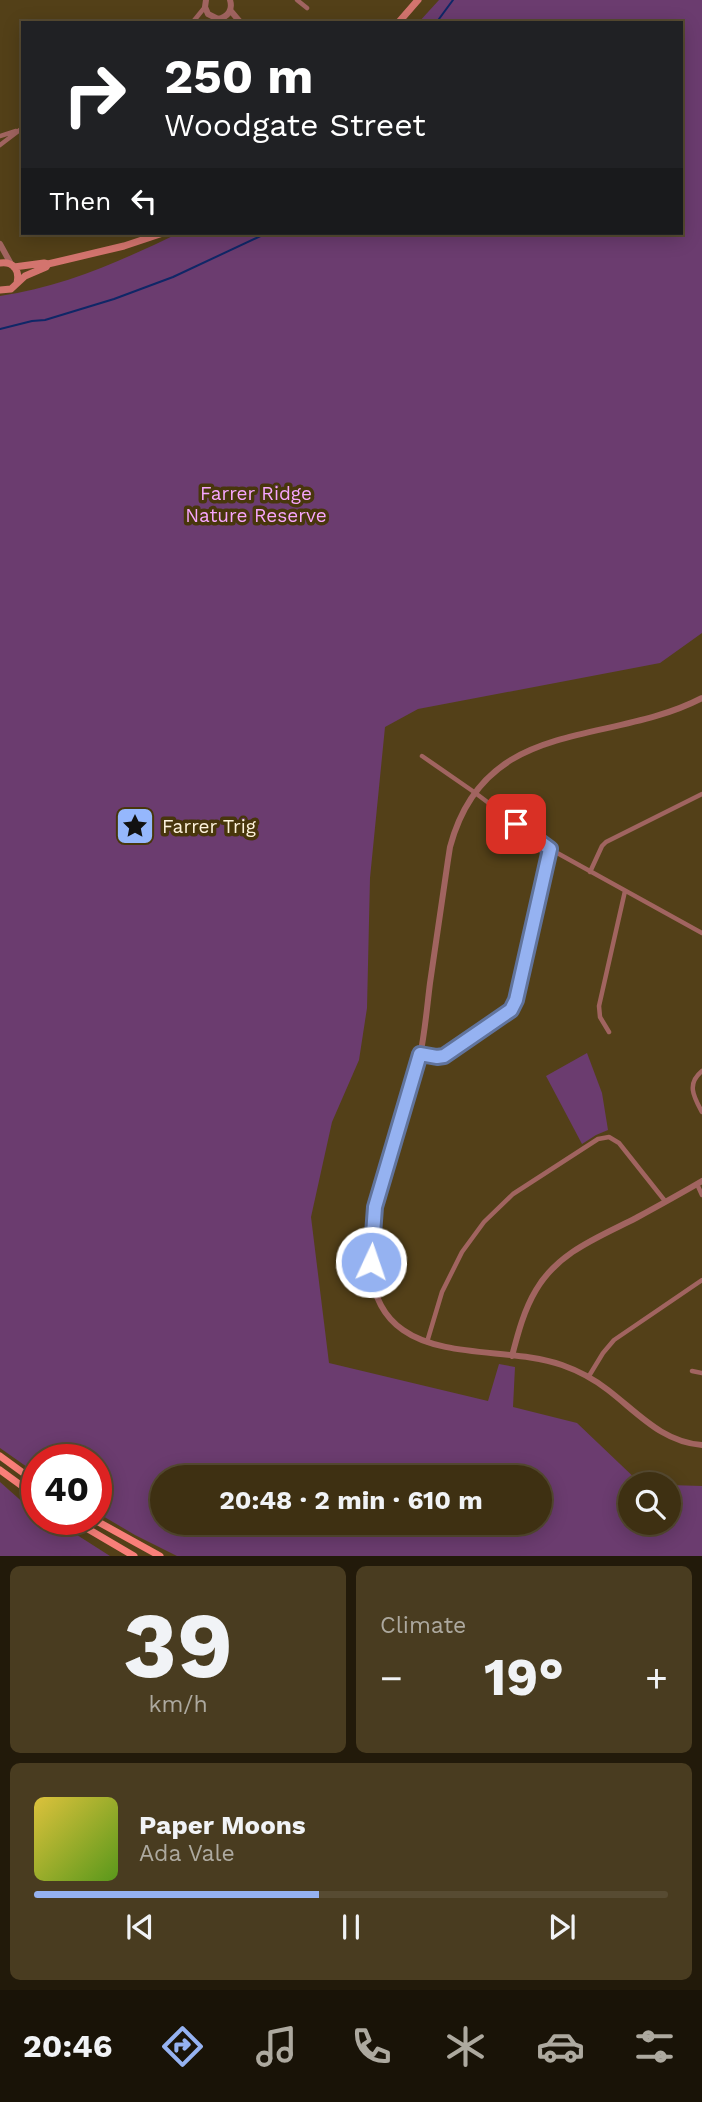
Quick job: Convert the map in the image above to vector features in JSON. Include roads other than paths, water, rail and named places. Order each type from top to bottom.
[{"type":"main road","points":[[400,21],[418,0]]},
{"type":"main road","points":[[0,263],[48,264],[124,246],[157,235]]},
{"type":"main road","points":[[0,290],[11,289],[48,264]]},
{"type":"main road","points":[[12,265],[18,272],[17,283]]},
{"type":"main road","points":[[0,1455],[21,1471]]},
{"type":"main road","points":[[0,1470],[21,1485]]},
{"type":"main road","points":[[112,1529],[160,1556]]},
{"type":"main road","points":[[98,1535],[134,1556]]},
{"type":"street","points":[[230,0],[231,9],[240,21]]},
{"type":"street","points":[[205,2],[208,15],[219,20],[226,16],[236,0]]},
{"type":"street","points":[[296,0],[307,8]]},
{"type":"street","points":[[193,21],[205,2]]},
{"type":"street","points":[[0,136],[21,130]]},
{"type":"street","points":[[0,145],[21,131]]},
{"type":"street","points":[[0,244],[12,265]]},
{"type":"street","points":[[702,698],[664,715],[542,744],[509,760],[474,792],[458,821],[450,847],[420,1054],[375,1207],[371,1262],[374,1290],[388,1316],[411,1336],[454,1348],[560,1364],[589,1376],[656,1430],[674,1439],[702,1445]]},
{"type":"street","points":[[422,756],[550,849],[702,933]]},
{"type":"street","points":[[590,872],[606,842],[702,794]]},
{"type":"street","points":[[420,1054],[444,1056],[511,1010],[550,849]]},
{"type":"street","points":[[609,1032],[600,1017],[599,1006],[625,891]]},
{"type":"street","points":[[702,1071],[692,1084],[693,1096],[702,1112]]},
{"type":"street","points":[[427,1342],[442,1292],[462,1252],[484,1222],[513,1194],[598,1139],[609,1137],[618,1143],[665,1201]]},
{"type":"street","points":[[512,1356],[528,1306],[537,1288],[565,1256],[699,1183],[702,1195]]},
{"type":"street","points":[[589,1376],[614,1340],[702,1280]]},
{"type":"street","points":[[692,1371],[702,1373]]},
{"type":"waterway","points":[[437,21],[453,0]]},
{"type":"waterway","points":[[0,329],[45,320],[114,299],[173,277],[263,235]]},
{"type":"place","name":"Farrer Trig","points":[[135,826]]},
{"type":"park label","name":"Farrer Ridge Nature Reserve","points":[[256,504]]}]
